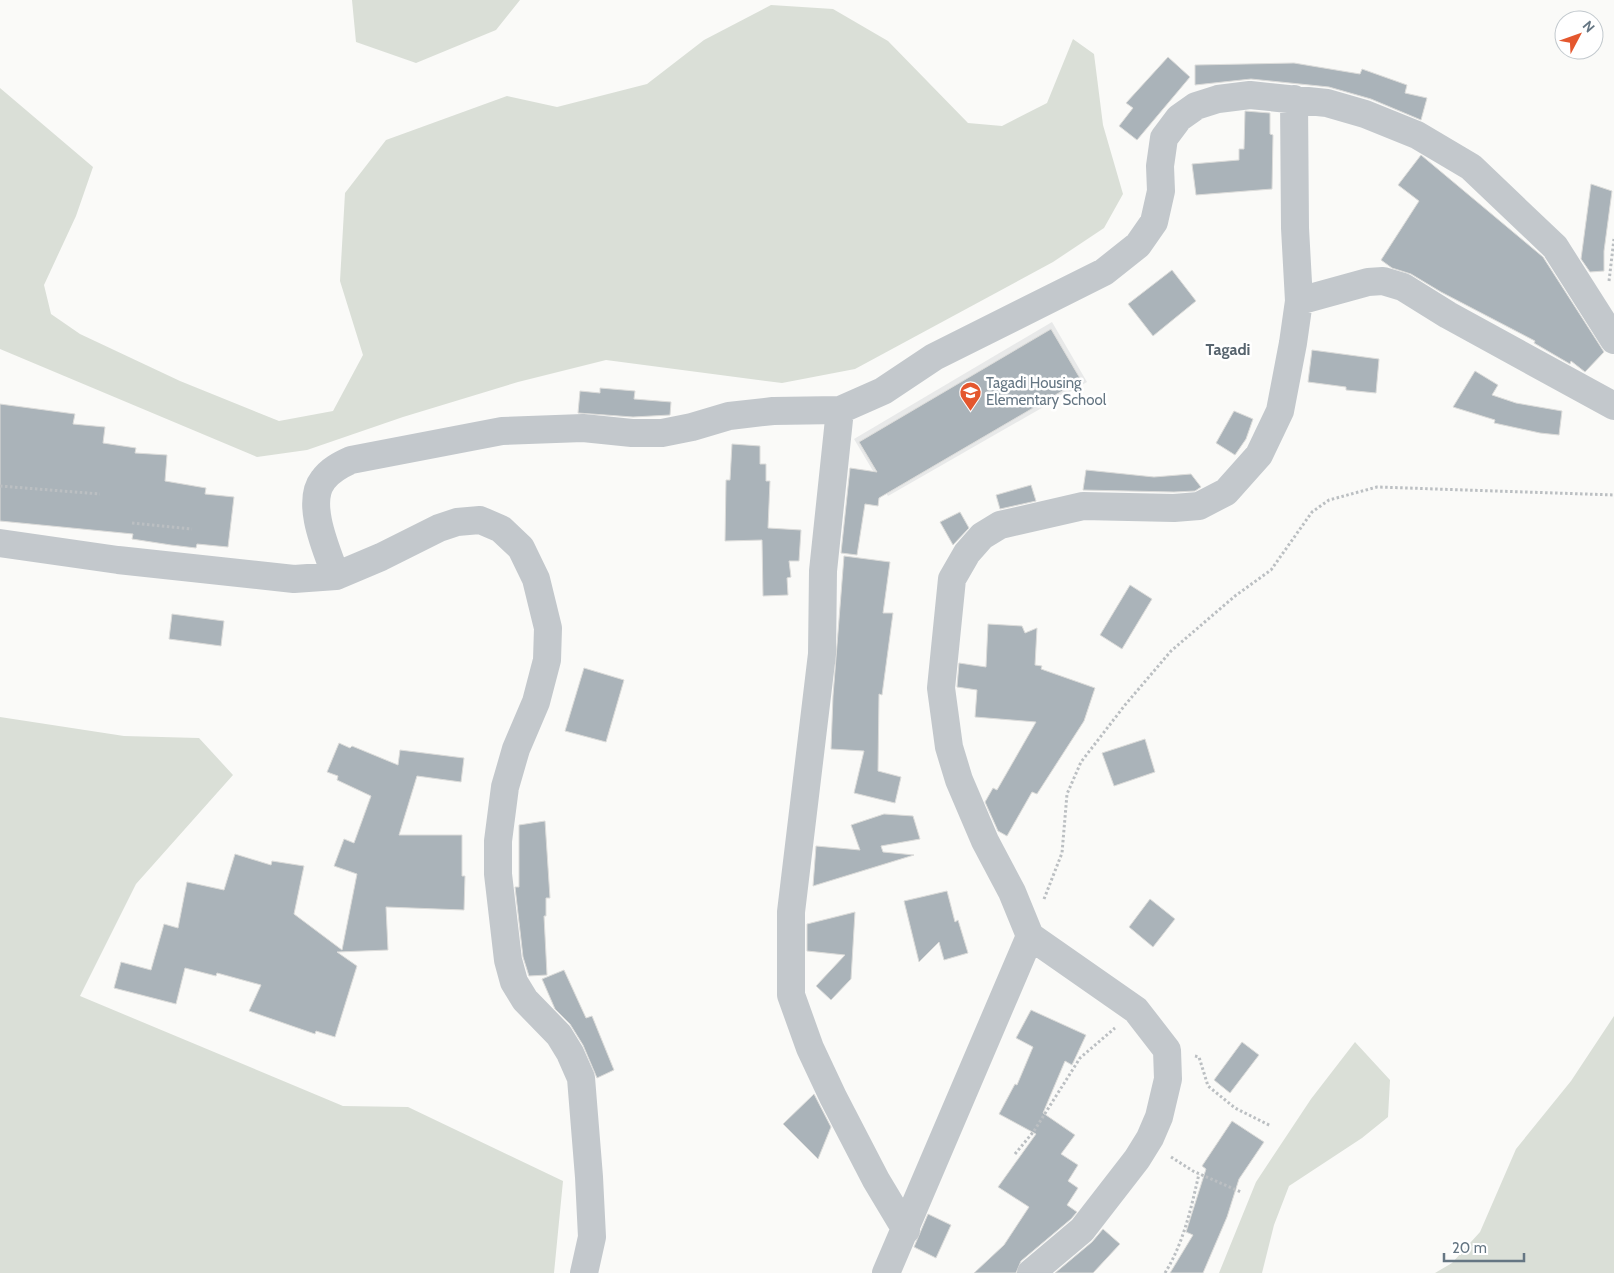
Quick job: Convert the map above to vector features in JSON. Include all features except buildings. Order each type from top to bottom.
[{"type":"street","points":[[336,576],[325,547],[316,508],[316,496],[322,480],[330,471],[351,460],[502,431],[584,428],[632,433],[662,433],[692,427],[728,416],[773,411],[840,410],[883,391],[934,356],[1104,272],[1138,245],[1154,222],[1162,191],[1160,166],[1164,138],[1179,118],[1196,106],[1218,98],[1250,95],[1327,103],[1365,114],[1417,135],[1471,167],[1555,247],[1614,340]]},
{"type":"street","points":[[1031,1273],[1082,1230],[1137,1159],[1150,1138],[1159,1117],[1168,1079],[1167,1050],[1136,1010],[1030,936],[1012,892],[985,841],[959,780],[949,747],[941,688],[952,579],[967,553],[977,541],[1000,525],[1083,506],[1174,508],[1199,506],[1226,492],[1259,455],[1280,411],[1299,301],[1295,228],[1294,99]]},
{"type":"street","points":[[1299,301],[1368,282],[1382,281],[1403,287],[1448,315],[1614,406]]},
{"type":"street","points":[[840,410],[824,572],[822,654],[791,912],[791,995],[810,1048],[846,1124],[906,1230]]},
{"type":"street","points":[[0,543],[118,560],[294,579],[336,576],[381,557],[439,528],[457,522],[480,520],[501,529],[522,548],[536,579],[548,628],[547,660],[536,702],[516,749],[506,787],[498,841],[498,874],[508,960],[514,982],[525,1000],[559,1035],[570,1053],[580,1078],[592,1237],[584,1273]]},
{"type":"street","points":[[886,1273],[1030,936]]},
{"type":"path","points":[[0,486],[100,494]]},
{"type":"path","points":[[1030,936],[1062,852],[1067,794],[1081,762],[1171,651],[1236,596],[1271,570],[1312,512],[1328,500],[1377,487],[1614,495]]},
{"type":"path","points":[[132,522],[192,529]]},
{"type":"path","points":[[1015,1154],[1034,1131],[1080,1058],[1136,1010]]},
{"type":"path","points":[[1167,1050],[1181,1050],[1199,1057],[1208,1086],[1236,1108],[1271,1126]]},
{"type":"path","points":[[1150,1138],[1177,1162],[1199,1174],[1241,1192]]},
{"type":"path","points":[[1165,1273],[1178,1250],[1185,1231],[1199,1174]]},
{"type":"shaded area","points":[[352,0],[520,0],[496,30],[416,63],[356,42]]},
{"type":"shaded area","points":[[771,5],[833,9],[888,41],[968,123],[1002,126],[1047,103],[1073,39],[1094,54],[1103,125],[1123,194],[1104,228],[1053,262],[855,369],[782,383],[606,360],[518,382],[403,417],[307,450],[257,457],[0,349],[0,88],[93,167],[76,216],[44,285],[51,314],[80,334],[180,381],[279,421],[333,411],[363,355],[340,281],[345,193],[386,140],[507,96],[557,107],[647,84],[704,40]]},
{"type":"shaded area","name":"Tagadi Housing Elementary School","points":[[1052,322],[1087,382],[888,496],[854,439]]},
{"type":"shaded area","points":[[0,717],[124,736],[199,738],[233,775],[136,884],[80,996],[343,1106],[408,1107],[563,1181],[554,1273],[0,1273]]},
{"type":"shaded area","points":[[1614,1016],[1614,1273],[1435,1273],[1452,1263],[1480,1232],[1516,1149],[1571,1081]]},
{"type":"shaded area","points":[[1355,1042],[1390,1080],[1388,1117],[1362,1138],[1289,1186],[1274,1225],[1262,1273],[1219,1273],[1256,1182],[1311,1099]]},
{"type":"place","name":"Tagadi Housing Elementary School","points":[[970,411]]},
{"type":"district","name":"Tagadi","points":[[1228,349]]}]
